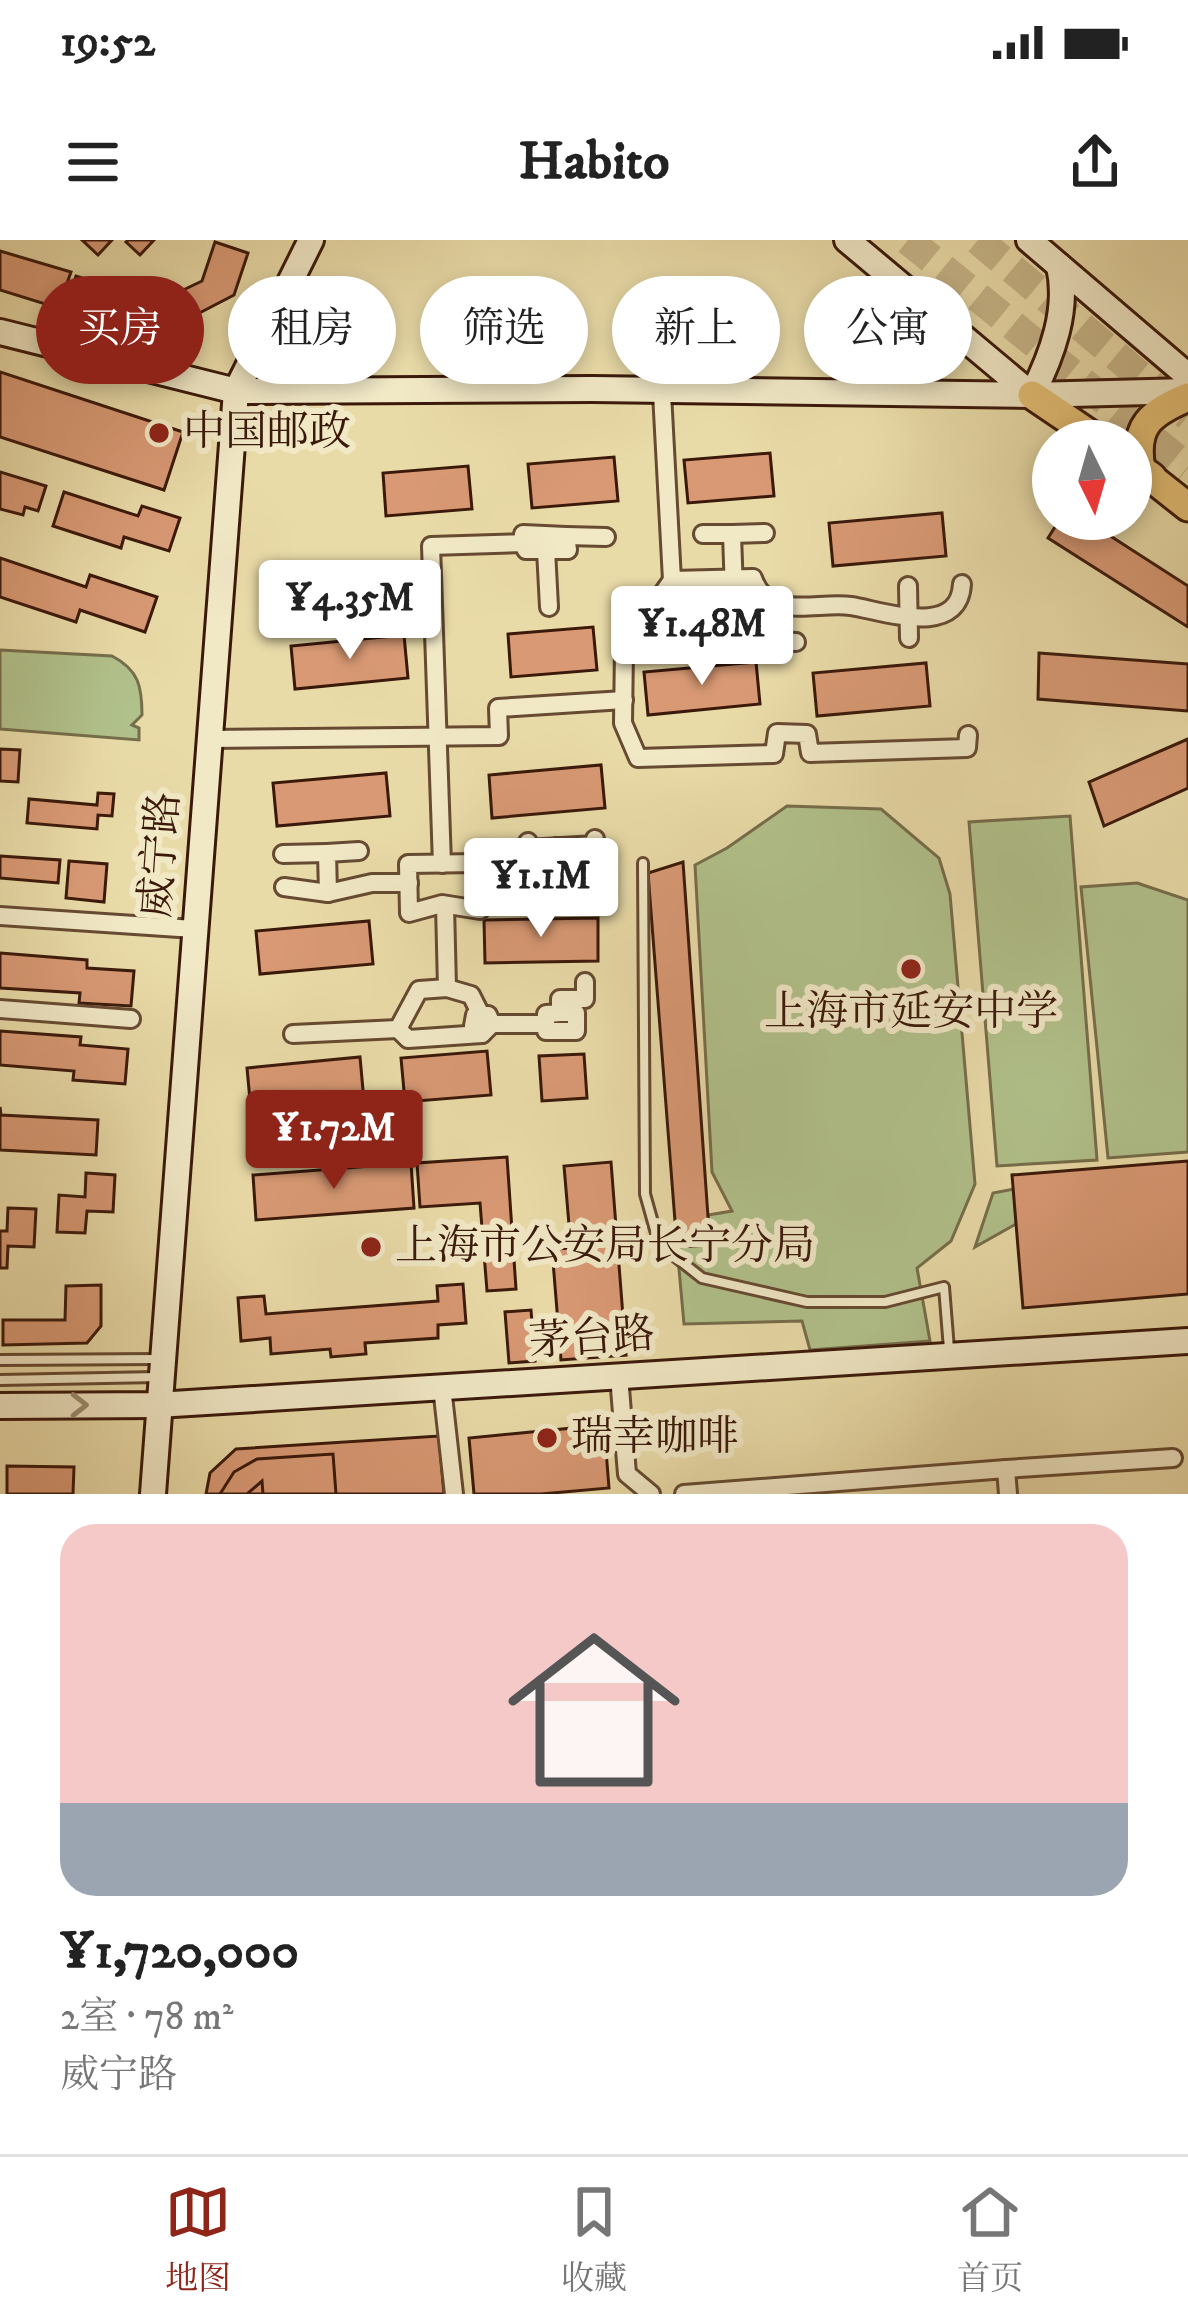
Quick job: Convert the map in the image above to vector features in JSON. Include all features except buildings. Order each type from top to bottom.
[{"type":"main road","name":"威宁路","points":[[153,1494],[236,392],[311,240]]},
{"type":"main road","points":[[847,240],[1070,420]]},
{"type":"main road","points":[[1029,240],[1188,376]]},
{"type":"main road","points":[[1032,394],[1055,338],[1063,302],[1059,266]]},
{"type":"main road","points":[[0,332],[236,392],[592,389],[1188,394]]},
{"type":"main road","points":[[1147,420],[1188,394]]},
{"type":"main road","points":[[1152,479],[1188,508]]},
{"type":"main road","name":"茅台路","points":[[0,1406],[158,1405],[1188,1341]]},
{"type":"street","points":[[662,393],[672,580],[625,648],[623,723],[638,758],[774,754],[777,733],[807,734],[810,753],[967,748],[968,734]]},
{"type":"street","points":[[703,534],[765,533]]},
{"type":"street","points":[[566,536],[568,550],[526,550],[522,543],[523,534],[606,537]]},
{"type":"street","points":[[732,534],[735,621],[762,640],[796,642]]},
{"type":"street","points":[[442,864],[431,545],[522,543]]},
{"type":"street","points":[[547,550],[549,607]]},
{"type":"street","points":[[672,580],[753,578],[758,592],[787,606],[848,596],[910,628]]},
{"type":"street","points":[[910,628],[953,608],[961,598],[962,584]]},
{"type":"street","points":[[908,586],[910,628]]},
{"type":"street","points":[[209,739],[499,736],[498,708],[624,700]]},
{"type":"street","points":[[528,842],[527,849],[596,845],[595,839]]},
{"type":"street","points":[[557,847],[560,887]]},
{"type":"street","points":[[283,854],[358,851]]},
{"type":"street","points":[[327,853],[328,893]]},
{"type":"street","points":[[479,863],[480,910],[445,904],[409,913],[408,864],[442,864],[479,863]]},
{"type":"street","points":[[481,882],[509,880],[560,887],[592,882]]},
{"type":"street","points":[[284,887],[328,893],[372,883],[409,883]]},
{"type":"street","points":[[445,904],[447,988]]},
{"type":"street","points":[[0,916],[194,929]]},
{"type":"street","points":[[293,1034],[401,1021],[420,1025],[420,1038],[485,1024],[553,1019],[560,999],[585,999],[585,982]]},
{"type":"street","points":[[401,1021],[419,990],[447,988],[471,995],[485,1024]]},
{"type":"street","points":[[0,1010],[131,1019]]},
{"type":"street","points":[[619,1376],[627,1474],[651,1494]]},
{"type":"street","points":[[442,1388],[454,1494]]},
{"type":"street","points":[[684,1494],[1173,1458]]},
{"type":"street","points":[[1006,1469],[1008,1494]]},
{"type":"lane","points":[[643,863],[645,1194],[659,1244],[702,1278],[808,1302],[885,1303],[944,1287],[949,1356]]},
{"type":"lane","points":[[0,1360],[160,1368]]},
{"type":"lane","points":[[0,1380],[160,1368]]},
{"type":"green space","points":[[0,650],[112,656],[121,661],[140,688],[142,715],[132,725],[139,728],[139,740],[0,729]]},
{"type":"green space","points":[[787,806],[881,809],[939,858],[950,894],[975,1184],[951,1241],[917,1268],[930,1341],[810,1350],[802,1321],[684,1324],[677,1247],[710,1245],[708,1215],[732,1211],[712,1172],[695,865]]},
{"type":"green space","points":[[1070,816],[1097,1160],[997,1166],[969,822]]},
{"type":"green space","points":[[1137,883],[1188,900],[1188,1152],[1108,1158],[1081,887]]},
{"type":"green space","points":[[1014,1189],[1016,1224],[975,1247],[993,1193]]},
{"type":"tunnel","points":[[908,240],[1188,468]]},
{"type":"tunnel","points":[[978,240],[1188,416]]},
{"type":"place","name":"中国邮政","points":[[159,433]]},
{"type":"place","name":"上海市延安中学","points":[[911,969]]},
{"type":"place","name":"上海市公安局长宁分局","points":[[371,1247]]},
{"type":"place","name":"瑞幸咖啡","points":[[547,1438]]}]
